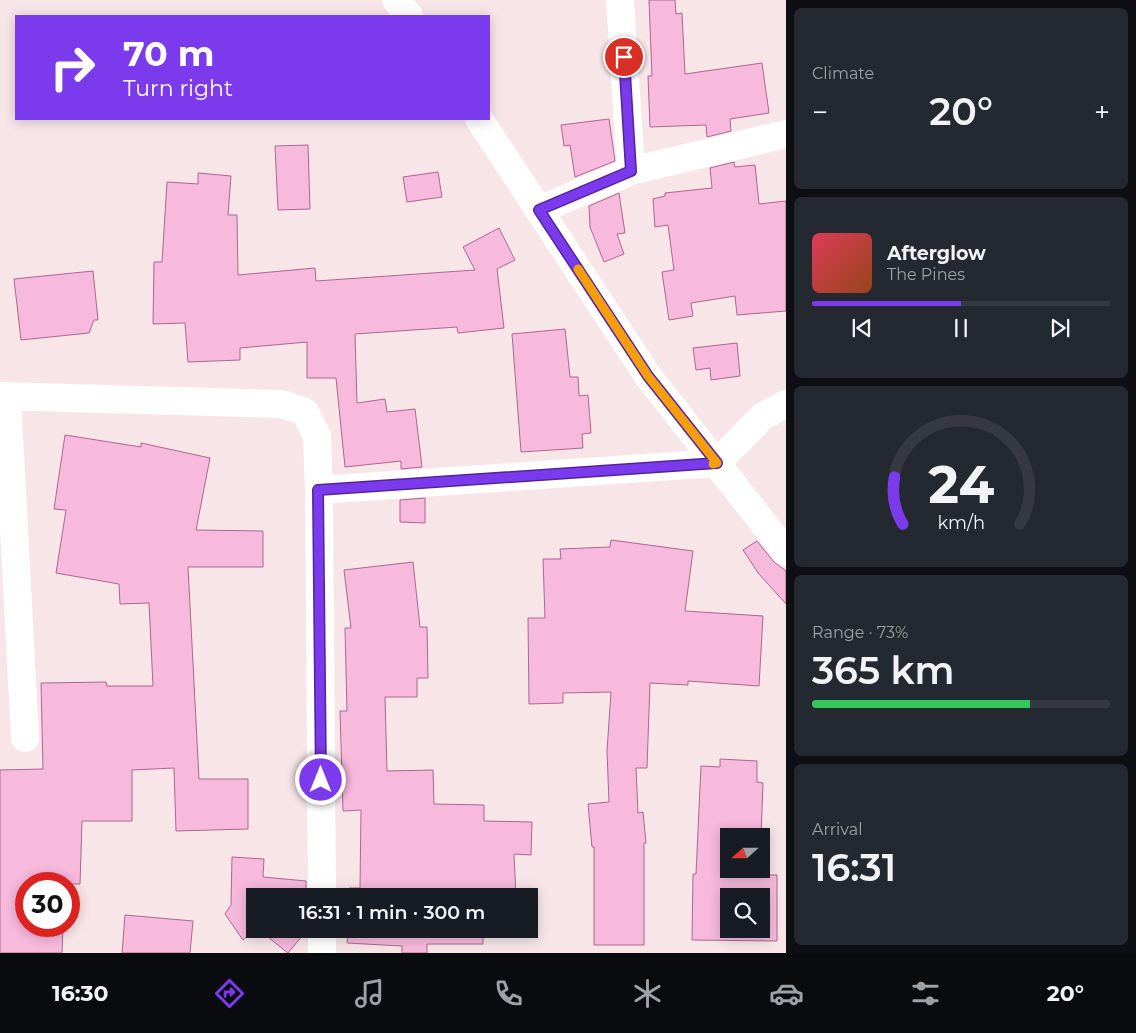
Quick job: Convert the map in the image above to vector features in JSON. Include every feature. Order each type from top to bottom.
[{"type":"street","points":[[396,0],[408,15]]},
{"type":"street","points":[[620,0],[631,171]]},
{"type":"street","points":[[480,120],[648,376],[786,552]]},
{"type":"street","points":[[539,210],[631,171],[786,134]]},
{"type":"street","points":[[25,738],[4,396],[282,404],[305,412],[317,436],[322,888]]},
{"type":"street","points":[[318,490],[717,463],[763,416],[786,404]]},
{"type":"street","points":[[322,938],[322,953]]},
{"type":"building","points":[[649,0],[675,0],[676,14],[682,13],[685,74],[762,63],[769,113],[730,119],[731,131],[707,137],[706,125],[650,127],[648,76],[652,76]]},
{"type":"building","points":[[609,119],[615,161],[575,177],[570,145],[564,146],[561,125]]},
{"type":"building","points":[[308,145],[310,209],[278,210],[275,146]]},
{"type":"building","points":[[734,162],[735,167],[755,165],[759,204],[786,201],[786,311],[737,315],[735,296],[691,303],[693,316],[669,320],[662,272],[674,270],[668,225],[655,227],[653,199],[665,196],[665,193],[712,188],[710,168]]},
{"type":"building","points":[[438,172],[442,197],[407,202],[403,177]]},
{"type":"building","points":[[198,173],[231,176],[228,215],[237,215],[238,275],[315,268],[316,281],[475,270],[463,247],[499,228],[515,260],[497,269],[504,328],[458,333],[457,327],[355,334],[357,403],[385,399],[387,412],[415,409],[422,467],[401,469],[401,461],[345,467],[336,378],[307,378],[307,342],[240,348],[240,360],[188,362],[185,323],[153,324],[154,262],[162,262],[167,182],[198,184]]},
{"type":"building","points":[[619,193],[625,233],[617,234],[624,254],[604,262],[590,227],[589,206]]},
{"type":"building","points":[[93,271],[98,320],[94,320],[89,333],[21,340],[14,279]]},
{"type":"building","points":[[565,329],[570,377],[578,377],[579,396],[588,395],[591,433],[582,434],[583,448],[521,452],[512,334]]},
{"type":"building","points":[[737,343],[740,376],[711,380],[710,368],[696,370],[693,348]]},
{"type":"building","points":[[65,435],[141,447],[141,443],[210,458],[196,530],[263,531],[263,567],[188,567],[199,779],[248,779],[248,829],[176,831],[174,768],[132,770],[132,821],[82,821],[80,884],[80,872],[15,872],[15,937],[63,937],[62,953],[0,953],[0,770],[43,769],[41,683],[106,682],[107,686],[153,686],[149,603],[120,604],[119,584],[56,573],[66,510],[54,509]]},
{"type":"building","points":[[425,498],[425,523],[400,522],[400,500]]},
{"type":"building","points":[[611,540],[693,551],[685,611],[763,616],[759,686],[688,681],[688,685],[650,683],[647,768],[636,768],[638,813],[643,812],[646,843],[644,843],[644,945],[594,945],[594,847],[592,847],[588,804],[609,802],[607,751],[611,692],[563,693],[563,703],[529,704],[528,618],[545,618],[543,559],[561,559],[560,549],[610,547]]},
{"type":"building","points":[[757,541],[774,562],[786,571],[786,604],[759,574],[743,550]]},
{"type":"building","points":[[413,562],[420,627],[427,627],[428,678],[417,678],[417,697],[385,697],[387,771],[433,770],[434,804],[484,805],[484,821],[532,822],[531,855],[514,854],[516,888],[360,888],[361,810],[343,811],[340,711],[347,711],[345,628],[351,628],[344,570]]},
{"type":"building","points":[[720,759],[757,761],[757,782],[763,783],[761,828],[720,828],[720,878],[770,878],[770,875],[777,875],[777,941],[692,940],[693,874],[696,874],[701,766],[720,767]]},
{"type":"building","points":[[232,857],[264,859],[263,877],[306,881],[306,888],[246,888],[246,937],[243,940],[225,914],[231,905]]},
{"type":"building","points":[[125,915],[193,921],[190,953],[122,953]]},
{"type":"building","points":[[269,938],[300,938],[288,953]]},
{"type":"building","points":[[347,938],[483,938],[483,944],[427,944],[427,953],[402,953],[402,946],[347,943]]},
{"type":"slow traffic","points":[[578,269],[648,376],[717,463],[713,464]]},
{"type":"route","points":[[321,780],[318,490],[717,463],[648,376],[539,210],[631,171],[624,57]]}]
